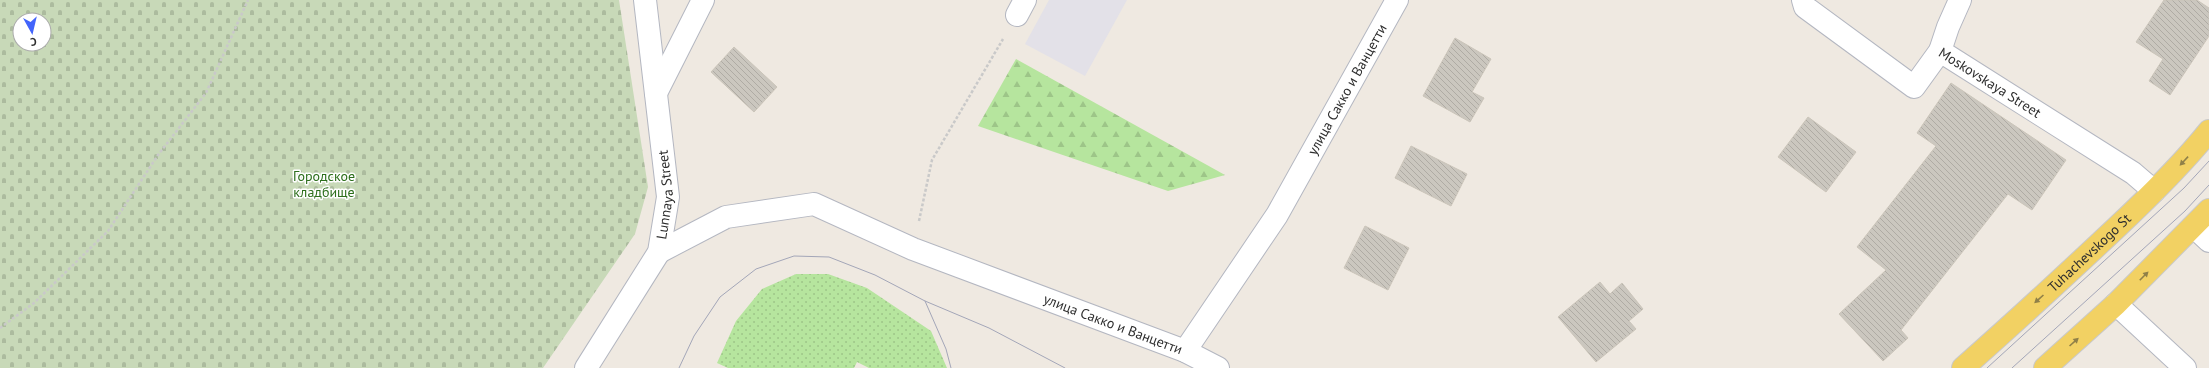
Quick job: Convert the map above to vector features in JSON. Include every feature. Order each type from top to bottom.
[{"type":"main road","name":"Tuhachevskogo St","points":[[1963,368],[2080,263],[2185,160],[2209,131]]},
{"type":"main road","points":[[2045,368],[2116,304],[2201,234],[2209,210]]},
{"type":"street","name":"Lunnaya Street","points":[[586,368],[660,252],[668,197],[645,0]]},
{"type":"street","points":[[656,93],[702,0]]},
{"type":"street","name":"улица Сакко и Ванцетти","points":[[660,252],[726,217],[814,204],[913,249],[1185,351],[1277,215],[1397,0]]},
{"type":"street","name":"Moskovskaya Street","points":[[1803,0],[1805,7],[1914,87],[1940,51],[2133,173],[2154,191]]},
{"type":"street","points":[[1940,51],[1948,27],[1960,0]]},
{"type":"street","points":[[2116,304],[2184,368]]},
{"type":"street","points":[[1185,351],[1218,368]]},
{"type":"path","points":[[0,328],[34,303],[108,231],[158,155],[206,93],[248,0]]},
{"type":"path","points":[[913,249],[932,160],[1021,8]]},
{"type":"shaded area","points":[[1049,0],[1127,0],[1085,76],[1025,44]]},
{"type":"green space","name":"Городское кладбище","points":[[0,0],[619,0],[648,187],[635,234],[543,368],[0,368]]},
{"type":"green space","points":[[1016,59],[1225,175],[1168,191],[978,126]]},
{"type":"green space","points":[[796,274],[828,274],[867,288],[931,331],[947,368],[869,368],[857,362],[854,368],[728,368],[717,363],[736,321],[762,289]]},
{"type":"building","points":[[2164,0],[2197,0],[2209,8],[2209,36],[2170,95],[2149,81],[2163,59],[2136,42]]},
{"type":"building","points":[[1455,38],[1491,59],[1472,92],[1484,98],[1470,122],[1423,96]]},
{"type":"building","points":[[734,47],[777,87],[754,112],[711,72]]},
{"type":"building","points":[[1951,83],[2066,160],[2032,210],[2008,194],[1901,330],[1908,338],[1883,361],[1839,314],[1886,270],[1857,247],[1936,146],[1917,133]]},
{"type":"building","points":[[1808,117],[1856,152],[1826,192],[1778,157]]},
{"type":"building","points":[[1411,146],[1467,174],[1451,206],[1395,178]]},
{"type":"building","points":[[1365,226],[1409,248],[1388,290],[1344,268]]},
{"type":"building","points":[[1600,282],[1610,294],[1622,283],[1643,309],[1629,321],[1636,329],[1596,362],[1558,317]]},
{"type":"tram line","points":[[1987,368],[2184,188],[2209,161]]},
{"type":"tram line","points":[[2012,368],[2185,211],[2209,185]]},
{"type":"tram line","points":[[679,368],[694,336],[720,297],[756,269],[794,256],[829,257],[875,275],[925,301],[989,328],[1065,368]]},
{"type":"tram line","points":[[925,301],[946,349],[951,368]]}]
